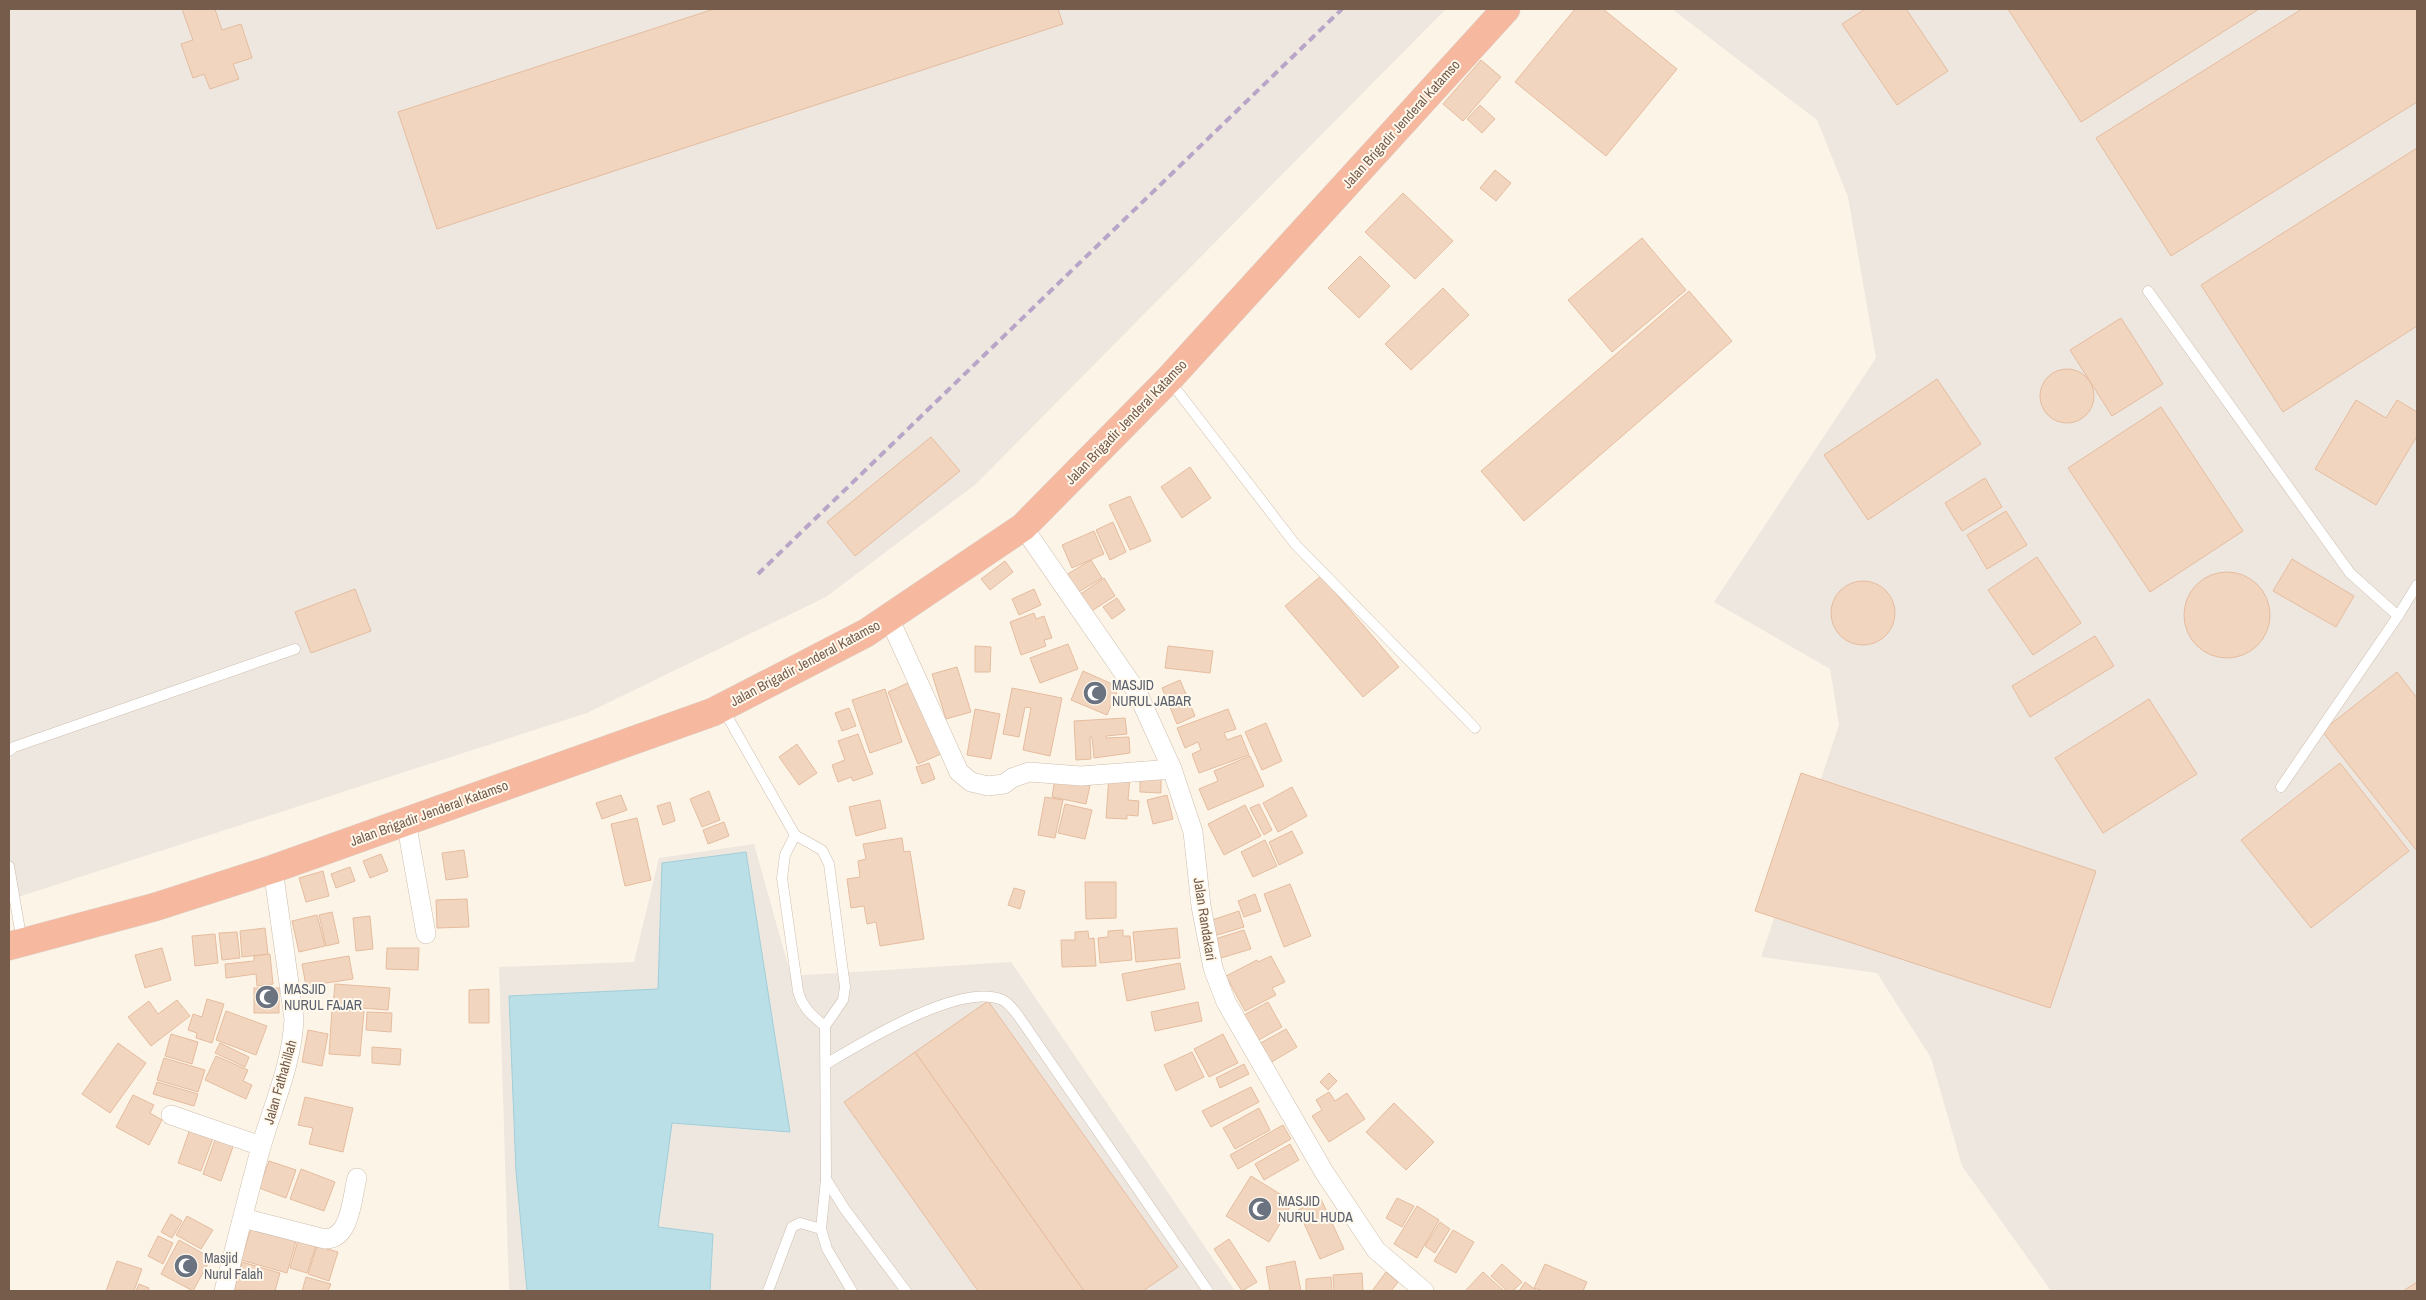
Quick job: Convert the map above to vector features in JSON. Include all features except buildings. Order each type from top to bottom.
[{"type":"highway","name":"Jalan Brigadir Jenderal Katamso","points":[[15,945],[155,908],[406,821],[722,707],[866,633],[1023,527],[1169,380],[1506,9]]},
{"type":"street","name":"Jalan Randakari","points":[[1023,527],[1137,692],[1172,768],[1193,832],[1201,906],[1211,959],[1217,984],[1226,1002],[1324,1172],[1376,1250],[1424,1291]]},
{"type":"street","points":[[889,618],[959,772],[971,782],[988,786],[1004,784],[1012,778],[1029,772],[1081,776],[1172,768]]},
{"type":"street","points":[[406,821],[426,934]]},
{"type":"street","name":"Jalan Fathahillah","points":[[224,1291],[261,1146],[288,1062],[294,1019],[273,868]]},
{"type":"street","points":[[171,1115],[261,1146]]},
{"type":"street","points":[[243,1218],[325,1239],[332,1239],[337,1237],[345,1226],[357,1178]]},
{"type":"lane","points":[[2148,291],[2350,574],[2398,616]]},
{"type":"lane","points":[[1169,380],[1295,544],[1475,728]]},
{"type":"lane","points":[[2281,787],[2398,616],[2417,585]]},
{"type":"lane","points":[[9,752],[14,747],[295,649]]},
{"type":"lane","points":[[722,707],[795,835],[822,850],[829,864],[845,987],[843,1000],[825,1026],[826,1179],[821,1229],[828,1249],[852,1291]]},
{"type":"lane","points":[[795,835],[785,855],[782,878],[798,991],[800,1000],[809,1013],[825,1026]]},
{"type":"lane","points":[[9,866],[15,945]]},
{"type":"lane","points":[[826,1064],[900,1022],[926,1010],[970,999],[989,997],[1002,999],[1024,1024],[1208,1291]]},
{"type":"lane","points":[[826,1179],[844,1208],[906,1291]]},
{"type":"lane","points":[[768,1291],[792,1227],[800,1223],[821,1229]]},
{"type":"shaded area","points":[[9,9],[1446,9],[976,484],[826,597],[587,713],[9,900]]},
{"type":"shaded area","points":[[1672,9],[2417,9],[2417,1291],[2051,1291],[1962,1166],[1931,1058],[1877,973],[1761,957],[1839,725],[1830,669],[1714,602],[1876,358],[1848,197],[1817,120]]},
{"type":"shaded area","points":[[754,844],[791,976],[1011,962],[1235,1291],[509,1291],[499,967],[634,962],[659,858]]},
{"type":"water","points":[[746,852],[790,1132],[672,1123],[658,1227],[713,1234],[710,1291],[527,1291],[516,1171],[509,996],[658,989],[662,863]]},
{"type":"railway","points":[[758,574],[1342,9]]},
{"type":"place","name":"MASJID NURUL JABAR","points":[[1095,693]]},
{"type":"place","name":"MASJID NURUL FAJAR","points":[[267,997]]},
{"type":"place","name":"MASJID NURUL HUDA","points":[[1260,1209]]},
{"type":"place","name":"Masjid Nurul Falah","points":[[186,1266]]}]
